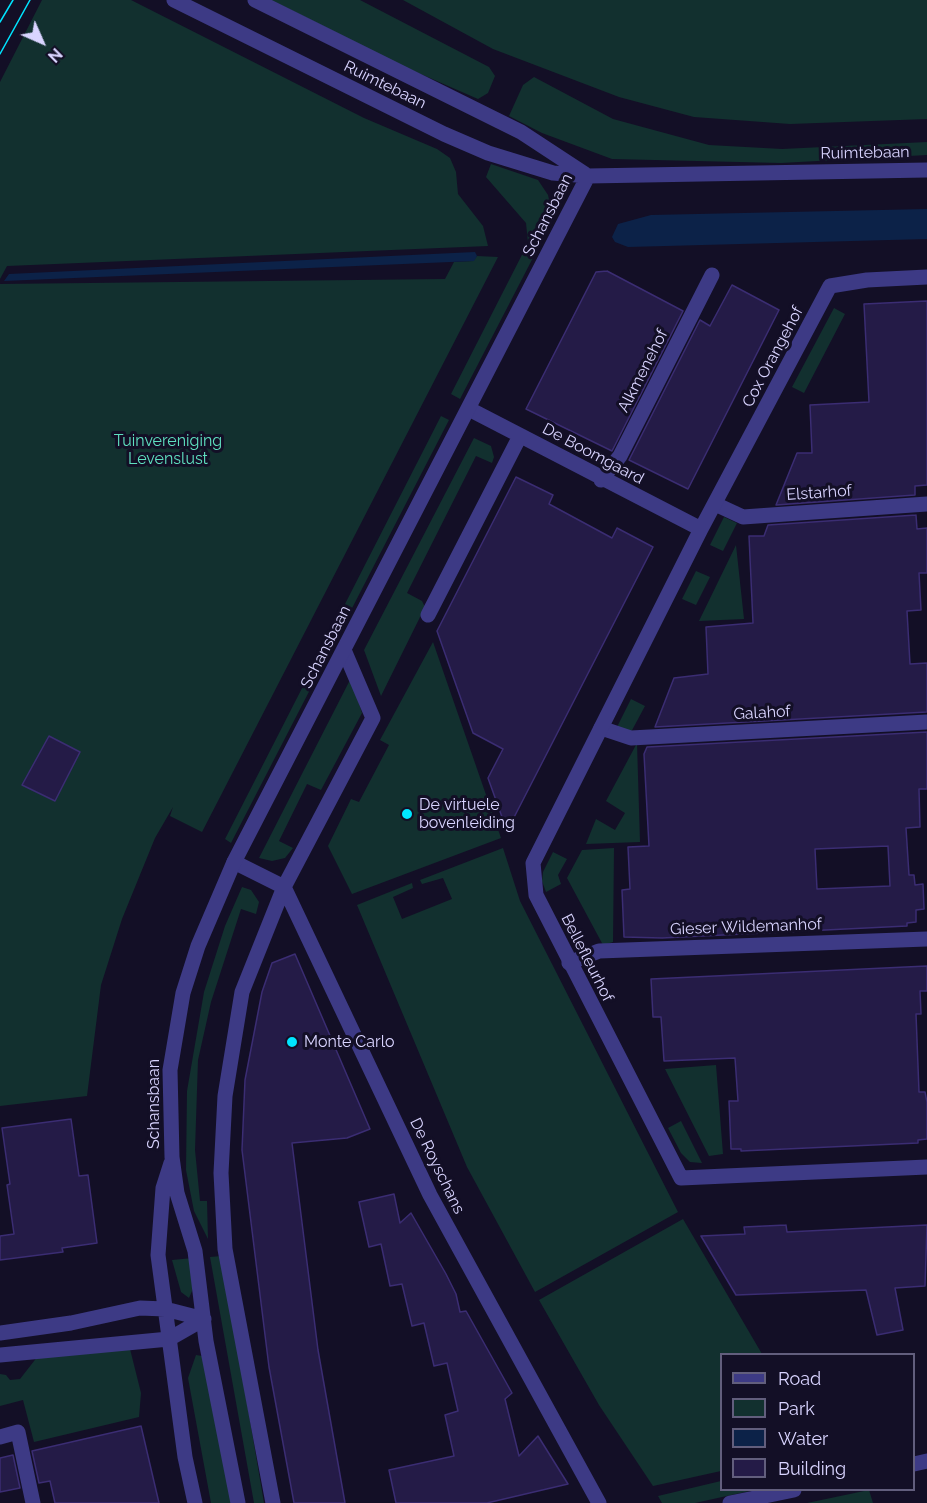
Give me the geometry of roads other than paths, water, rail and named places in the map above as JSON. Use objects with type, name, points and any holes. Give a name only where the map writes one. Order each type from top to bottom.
[{"type":"street","name":"Ruimtebaan","points":[[174,0],[477,148],[553,173],[588,176],[927,170]]},
{"type":"street","name":"Ruimtebaan","points":[[255,0],[521,132],[588,176]]},
{"type":"street","name":"Schansbaan","points":[[238,1503],[204,1319],[195,1251],[177,1193],[172,1157],[170,1070],[176,1028],[198,946],[234,862],[588,176]]},
{"type":"street","name":"Alkmenehof","points":[[601,480],[620,456],[712,275]]},
{"type":"street","name":"Cox Orangehof","points":[[701,530],[830,286],[867,280],[927,277]]},
{"type":"street","name":"De Boomgaard","points":[[469,409],[601,480],[701,530]]},
{"type":"street","points":[[428,615],[520,436]]},
{"type":"street","name":"Elstarhof","points":[[715,504],[743,517],[927,504]]},
{"type":"street","name":"Bellefleurhof","points":[[701,530],[533,863],[536,895],[681,1178],[927,1167]]},
{"type":"street","points":[[273,1503],[225,1249],[221,1173],[225,1096],[242,992],[284,887],[373,718],[344,650]]},
{"type":"street","name":"Galahof","points":[[601,728],[632,738],[927,722]]},
{"type":"street","points":[[234,862],[284,887]]},
{"type":"street","name":"De Royschans","points":[[284,887],[430,1195],[599,1503]]},
{"type":"street","name":"Gieser Wildemanhof","points":[[569,963],[599,951],[927,939]]},
{"type":"street","name":"Schansbaan","points":[[172,1157],[163,1188],[158,1237],[165,1309],[185,1457],[195,1503]]},
{"type":"street","points":[[0,1333],[71,1323],[140,1308],[165,1309],[204,1319]]},
{"type":"street","points":[[0,1355],[169,1339],[204,1319]]},
{"type":"street","points":[[0,1437],[18,1432],[33,1503]]},
{"type":"street","points":[[730,1503],[789,1491]]},
{"type":"water","points":[[927,209],[927,239],[628,247],[615,242],[612,237],[618,224],[651,215]]},
{"type":"water","points":[[475,252],[477,256],[474,261],[4,281],[9,274]]},
{"type":"tram line","points":[[0,22],[13,0]]},
{"type":"tram line","points":[[0,54],[30,0]]},
{"type":"place","name":"De virtuele bovenleiding","points":[[407,814]]},
{"type":"place","name":"Monte Carlo","points":[[292,1042]]},
{"type":"park label","name":"Tuinvereniging Levenslust","points":[[168,450]]}]
